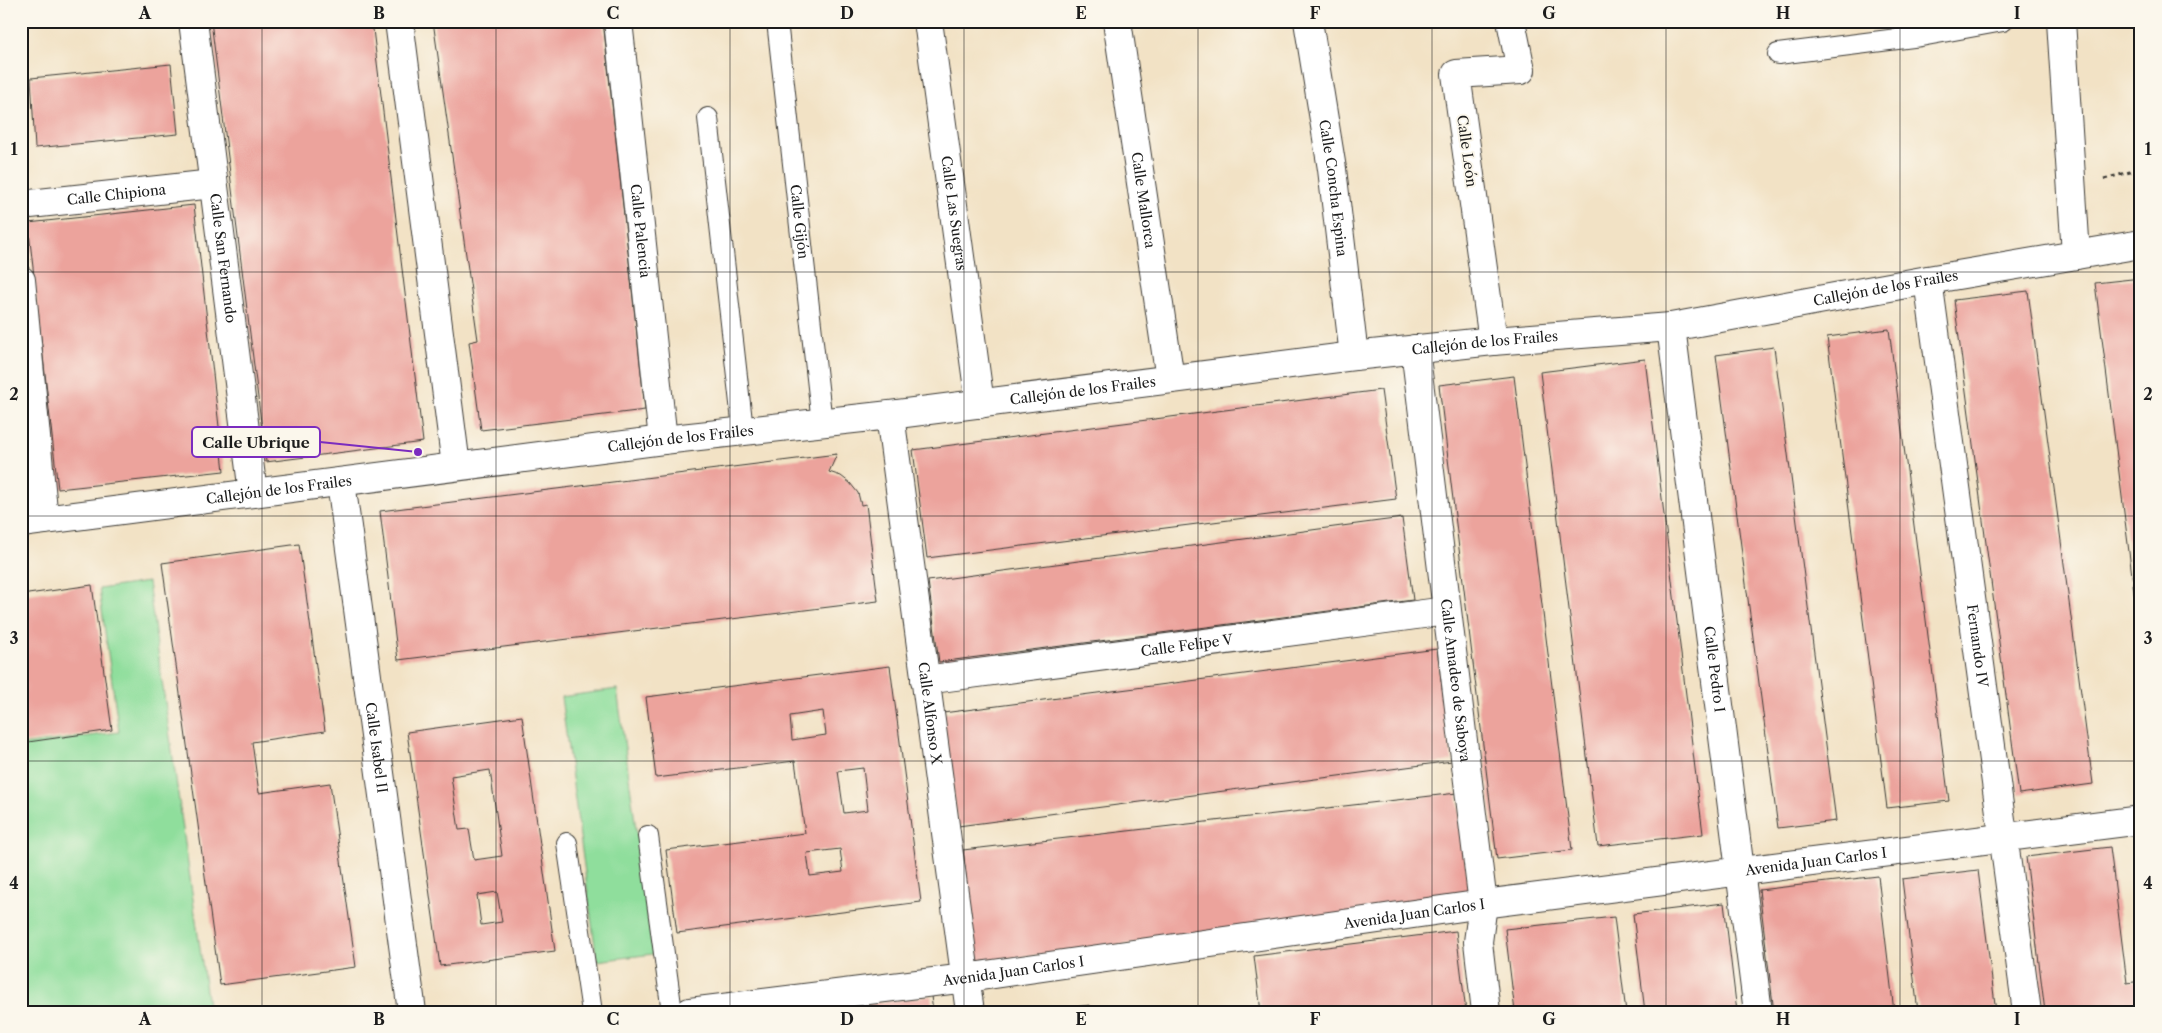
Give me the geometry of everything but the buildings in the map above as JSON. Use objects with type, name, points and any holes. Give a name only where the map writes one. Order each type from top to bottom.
[{"type":"street","name":"Calle San Fernando","points":[[192,21],[253,493]]},
{"type":"street","points":[[399,21],[456,466]]},
{"type":"street","name":"Calle Palencia","points":[[618,21],[663,440]]},
{"type":"street","name":"Calle Las Suegras","points":[[928,21],[980,404]]},
{"type":"street","name":"Calle Mallorca","points":[[1117,21],[1170,379]]},
{"type":"street","name":"Calle Concha Espina","points":[[1308,21],[1332,170],[1354,356]]},
{"type":"street","name":"Calle León","points":[[1493,341],[1456,74],[1521,70],[1511,21]]},
{"type":"street","points":[[2061,21],[2076,255]]},
{"type":"street","name":"Calle Chipiona","points":[[21,205],[213,184]]},
{"type":"street","name":"Callejón de los Frailes","points":[[32,522],[663,440],[890,415],[1354,356],[1493,341],[1671,327],[1928,280],[2141,244]]},
{"type":"street","points":[[21,280],[32,522]]},
{"type":"street","name":"Fernando IV","points":[[1928,280],[2005,838],[2027,1012]]},
{"type":"street","name":"Calle Pedro I","points":[[1671,327],[1758,1012]]},
{"type":"street","name":"Calle Amadeo de Saboya","points":[[1415,349],[1483,904],[1478,942],[1486,1012]]},
{"type":"street","name":"Calle Alfonso X","points":[[890,415],[970,1012]]},
{"type":"street","name":"Calle Isabel II","points":[[341,482],[412,1012]]},
{"type":"street","name":"Calle Felipe V","points":[[926,680],[1446,611]]},
{"type":"street","name":"Avenida Juan Carlos I","points":[[692,1012],[966,978],[1483,904],[2141,820]]},
{"type":"lane","name":"Calle Gijón","points":[[777,21],[822,423]]},
{"type":"lane","points":[[1778,54],[1920,36],[2003,21]]},
{"type":"lane","points":[[708,118],[743,430]]},
{"type":"lane","points":[[648,836],[672,1012]]},
{"type":"lane","points":[[567,843],[592,1012]]},
{"type":"green space","points":[[148,582],[209,1012],[21,1012],[21,745],[119,732],[99,589]]},
{"type":"green space","points":[[617,689],[653,954],[597,961],[561,697]]},
{"type":"place","name":"Calle Ubrique","points":[[418,452]]}]
